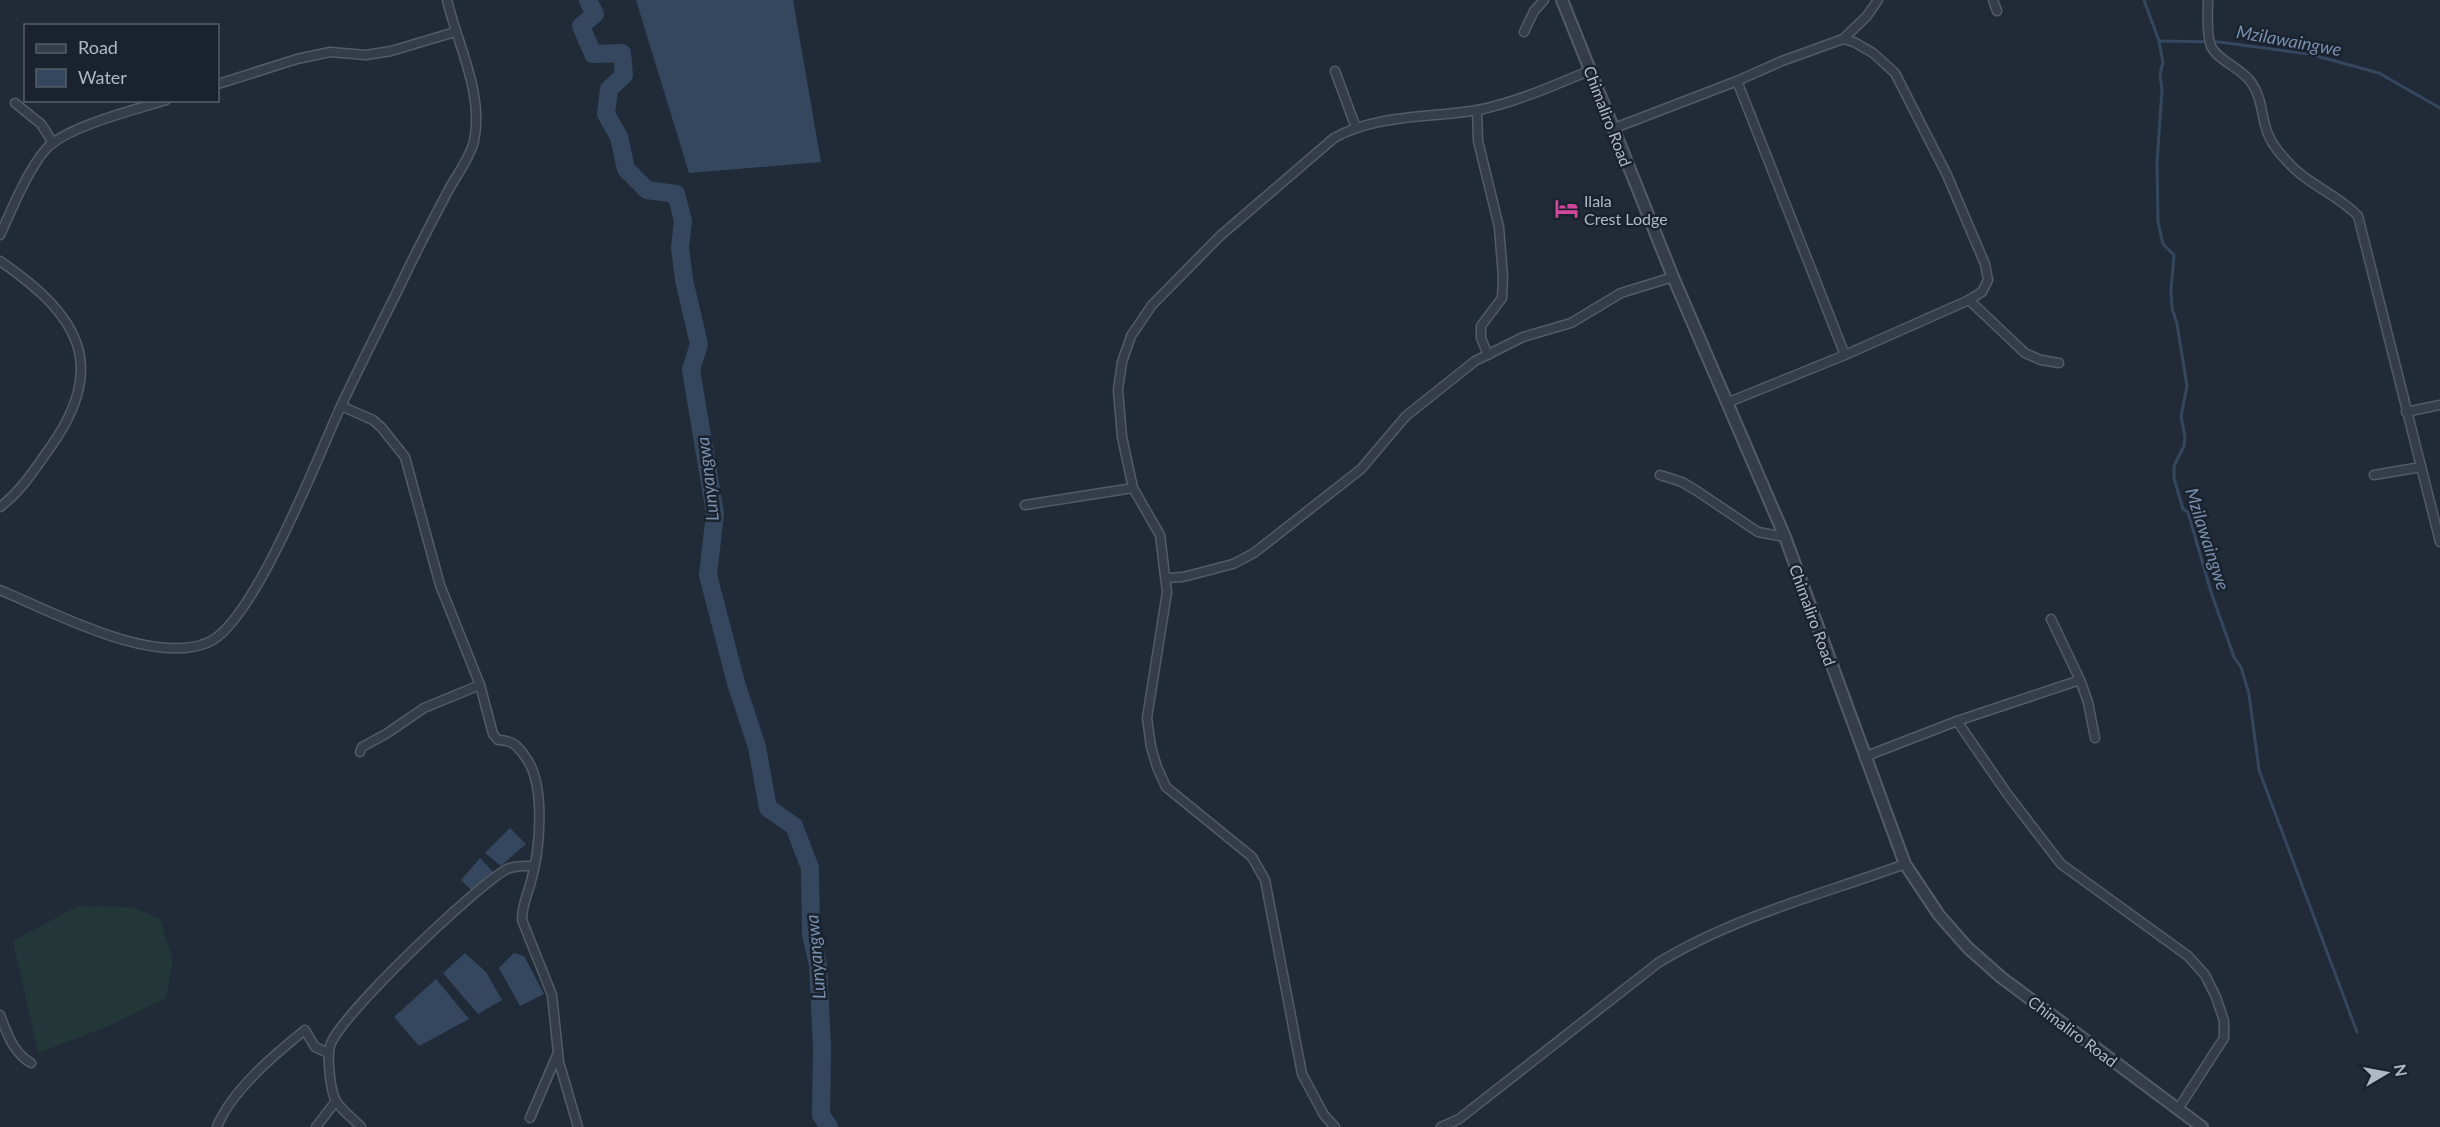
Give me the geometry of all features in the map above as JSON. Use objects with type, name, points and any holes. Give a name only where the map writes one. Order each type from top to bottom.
[{"type":"street","points":[[0,590],[129,642],[164,650],[188,648],[210,642],[225,631],[247,603],[297,509],[341,406],[424,236],[474,144],[477,100],[447,0]]},
{"type":"street","points":[[1524,32],[1534,11],[1544,0]]},
{"type":"street","name":"Chimaliro Road","points":[[1562,0],[1673,277],[1729,402],[1785,537],[1905,864],[1939,915],[1968,948],[2002,978],[2202,1127]]},
{"type":"street","points":[[1612,129],[1843,39],[1867,16],[1878,0]]},
{"type":"street","points":[[1993,0],[1997,11]]},
{"type":"street","points":[[2208,0],[2211,48],[2240,70],[2252,83],[2262,107],[2265,126],[2273,143],[2286,161],[2311,182],[2346,204],[2358,216],[2440,542]]},
{"type":"street","points":[[219,84],[330,52],[366,55],[392,51],[455,32]]},
{"type":"street","points":[[1729,402],[1845,356],[1969,300],[1982,292],[1988,280],[1985,264],[1947,175],[1895,73],[1873,53],[1843,39]]},
{"type":"street","points":[[1335,1127],[1324,1115],[1302,1074],[1265,880],[1251,857],[1166,786],[1151,747],[1147,718],[1167,592],[1166,578],[1160,534],[1133,488],[1122,437],[1118,390],[1122,362],[1131,336],[1152,305],[1220,236],[1334,138],[1356,128],[1384,122],[1477,110],[1514,100],[1591,70]]},
{"type":"street","points":[[1335,71],[1356,128]]},
{"type":"street","points":[[1737,81],[1845,356]]},
{"type":"street","points":[[0,235],[32,169],[53,143],[90,125],[160,102]]},
{"type":"street","points":[[15,104],[41,124],[53,143]]},
{"type":"street","points":[[1477,110],[1478,141],[1499,227],[1503,277],[1502,298],[1481,326],[1481,338],[1488,355]]},
{"type":"street","points":[[0,261],[21,275],[66,319],[76,336],[82,379],[64,429],[24,484],[0,507]]},
{"type":"street","points":[[1166,578],[1183,577],[1233,564],[1254,553],[1361,469],[1406,416],[1428,401],[1470,364],[1523,337],[1571,323],[1621,293],[1673,277]]},
{"type":"street","points":[[1969,300],[2025,353],[2041,360],[2059,363]]},
{"type":"street","points":[[2406,412],[2440,405]]},
{"type":"street","points":[[341,406],[373,420],[405,457],[440,585],[480,685],[495,738],[508,740],[518,747],[529,760],[534,775],[540,819],[534,866],[522,909],[522,920],[552,995],[557,1055],[567,1096],[578,1127]]},
{"type":"street","points":[[2374,475],[2421,468]]},
{"type":"street","points":[[1660,475],[1682,482],[1758,532],[1785,537]]},
{"type":"street","points":[[1025,505],[1133,488]]},
{"type":"street","points":[[2050,619],[2080,680],[2088,702],[2095,738]]},
{"type":"street","points":[[1864,757],[1957,721],[2080,680]]},
{"type":"street","points":[[360,753],[362,747],[386,734],[423,708],[480,685]]},
{"type":"street","points":[[1957,721],[2008,795],[2061,864],[2188,956],[2205,975],[2216,996],[2224,1021],[2224,1038],[2178,1109]]},
{"type":"street","points":[[1441,1127],[1459,1119],[1658,963],[1686,945],[1788,905],[1905,864]]},
{"type":"street","points":[[361,1127],[336,1101],[328,1053],[336,1033],[352,1012],[462,904],[510,867],[534,866]]},
{"type":"street","points":[[0,1015],[16,1050],[31,1063]]},
{"type":"street","points":[[217,1127],[220,1119],[246,1085],[271,1057],[305,1030],[315,1047],[328,1053]]},
{"type":"street","points":[[530,1118],[557,1055]]},
{"type":"street","points":[[316,1127],[336,1101]]},
{"type":"green space","points":[[78,906],[133,907],[160,919],[173,960],[166,998],[111,1025],[38,1053],[13,941]]},
{"type":"water","points":[[636,0],[793,0],[821,162],[689,173]]},
{"type":"water","points":[[510,828],[526,844],[501,866],[485,853]]},
{"type":"water","points":[[480,858],[494,873],[473,892],[461,880]]},
{"type":"water","points":[[465,953],[486,972],[502,1000],[478,1014],[443,973]]},
{"type":"water","points":[[514,953],[524,956],[544,994],[520,1006],[499,968]]},
{"type":"water","points":[[436,979],[469,1019],[419,1046],[394,1017]]},
{"type":"waterway","name":"Lunyangwa","points":[[588,0],[595,14],[581,26],[593,54],[622,53],[624,75],[609,89],[606,114],[619,137],[626,169],[647,190],[676,194],[683,221],[680,247],[684,280],[699,344],[691,370],[715,513],[708,575],[736,683],[757,747],[768,808],[794,826],[810,868],[811,934],[818,965],[822,1047],[821,1115],[829,1127]]},
{"type":"waterway","name":"Mzilawaingwe","points":[[2144,0],[2159,41],[2163,63],[2160,74],[2162,90],[2157,163],[2158,222],[2163,244],[2174,255],[2172,308],[2177,324],[2187,386],[2181,416],[2185,437],[2184,446],[2174,466],[2174,478],[2183,509],[2188,512],[2211,592],[2234,657],[2241,667],[2249,694],[2259,770],[2357,1032]]},
{"type":"waterway","name":"Mzilawaingwe","points":[[2159,41],[2219,42],[2309,54],[2379,73],[2440,108]]},
{"type":"place","name":"Ilala Crest Lodge","points":[[1566,209]]}]
